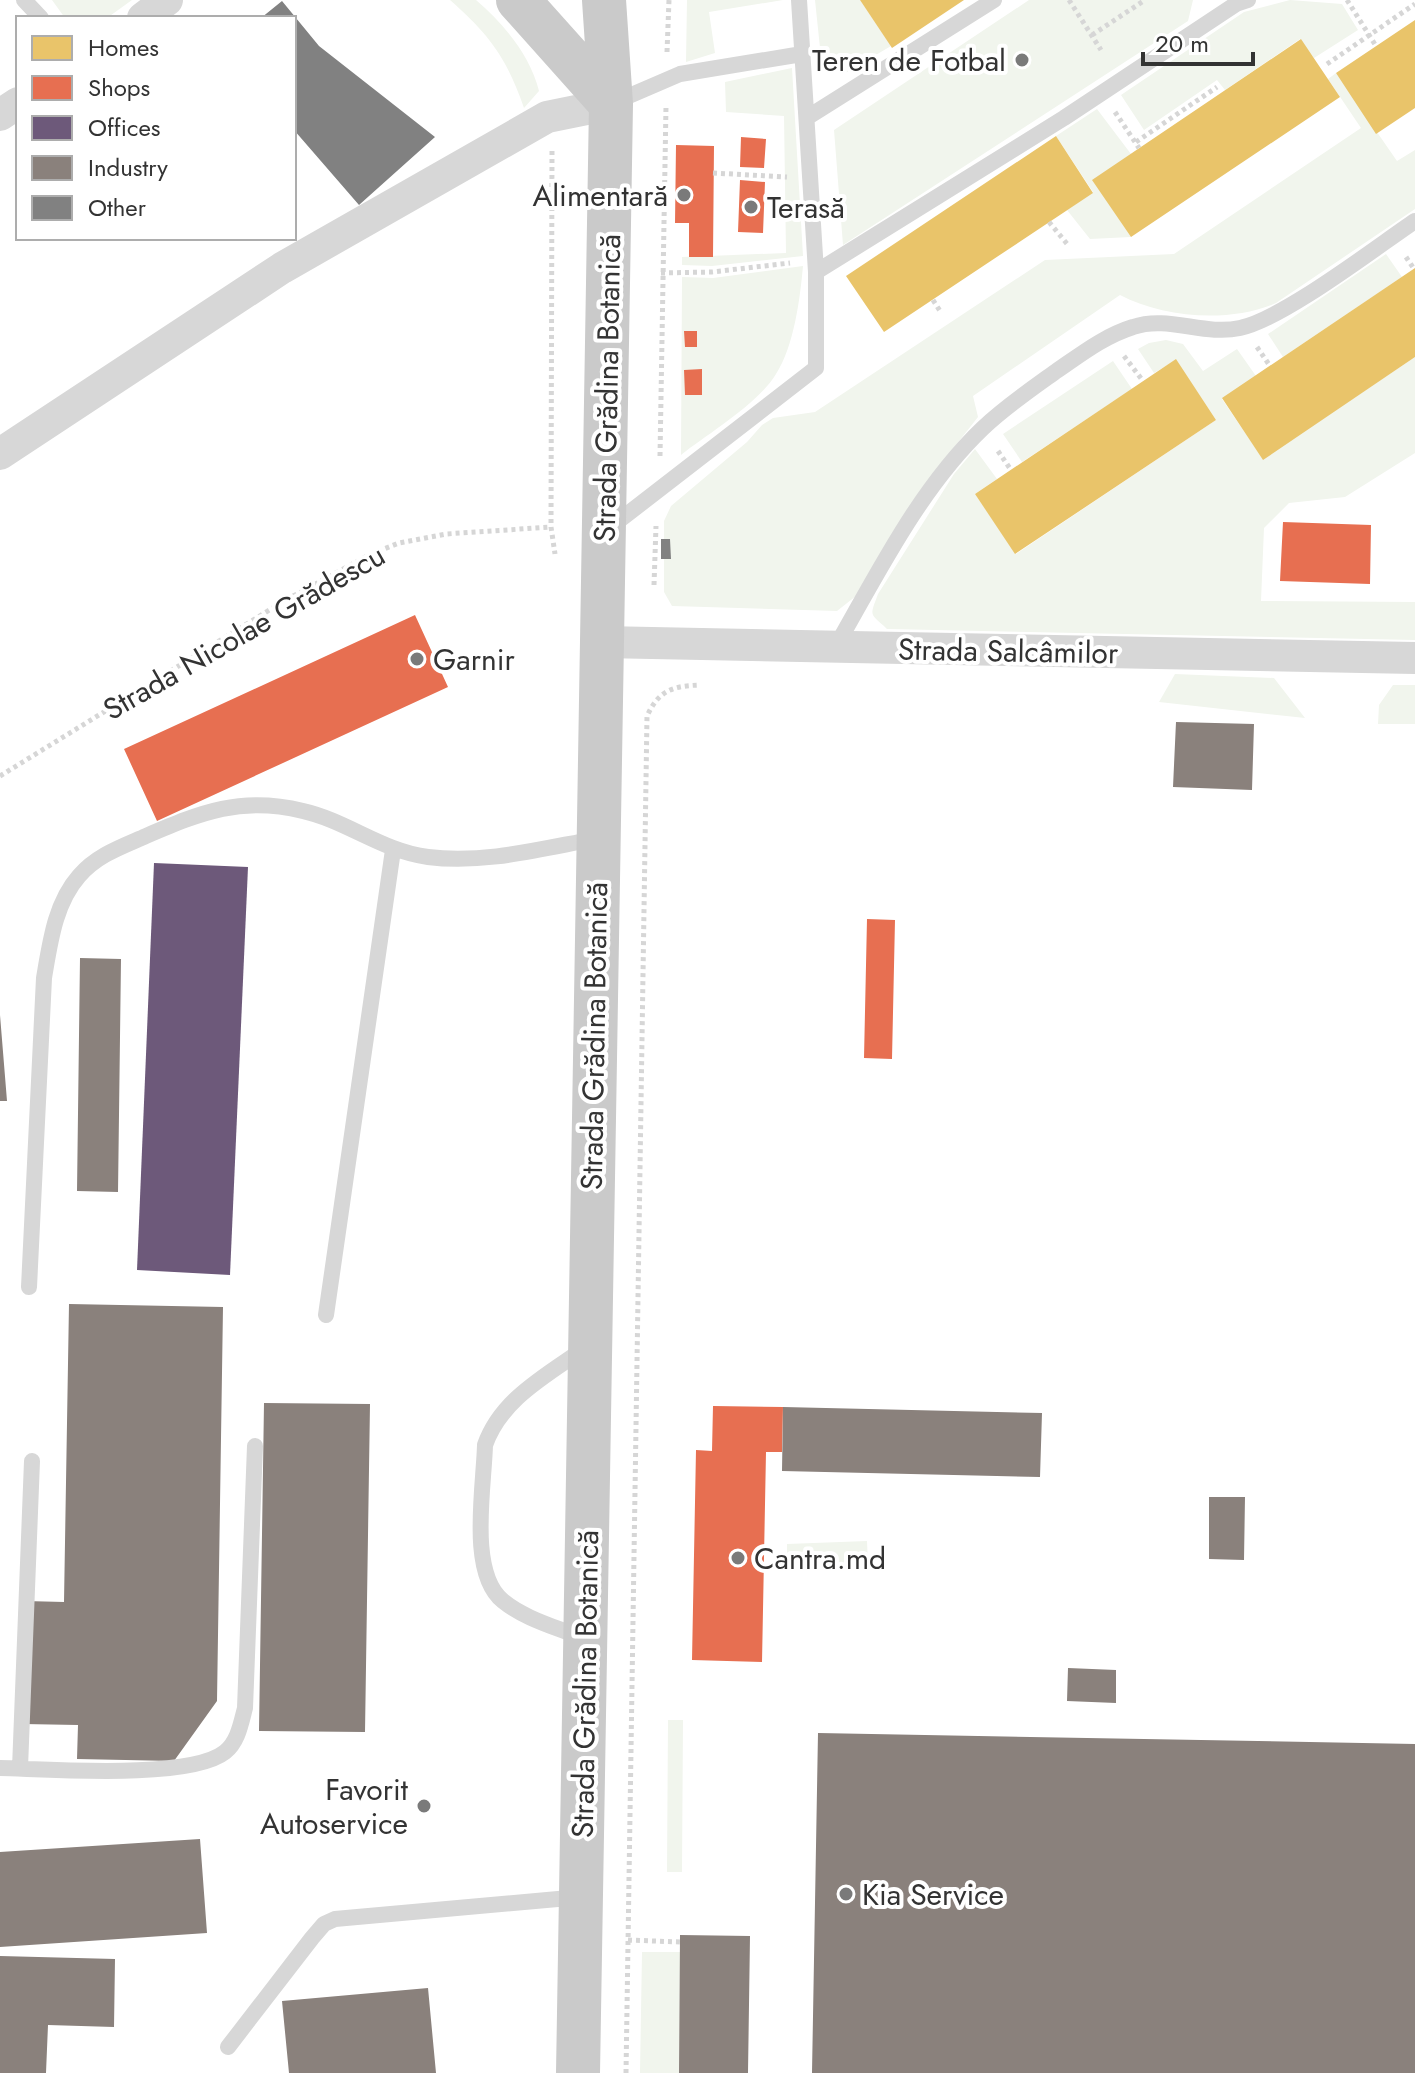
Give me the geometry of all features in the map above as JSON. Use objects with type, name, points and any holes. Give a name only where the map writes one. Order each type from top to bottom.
[{"type":"main road","points":[[518,0],[611,104]]},
{"type":"main road","name":"Strada Grădina Botanică","points":[[578,2073],[611,104],[604,0]]},
{"type":"street","points":[[146,16],[167,0]]},
{"type":"street","points":[[0,454],[282,268],[547,117],[611,104]]},
{"type":"street","name":"Strada Salcâmilor","points":[[602,642],[1415,658]]},
{"type":"lane","points":[[24,0],[39,16]]},
{"type":"lane","points":[[605,531],[816,368],[812,179],[799,0]]},
{"type":"lane","points":[[808,117],[994,0]]},
{"type":"lane","points":[[816,266],[1102,93],[1240,1]]},
{"type":"lane","points":[[611,104],[680,74],[802,54]]},
{"type":"lane","points":[[835,648],[926,497],[974,438],[1006,407],[1096,344],[1135,326],[1168,324],[1219,332],[1244,328],[1280,310],[1415,221]]},
{"type":"lane","points":[[29,1287],[44,978],[61,906],[78,877],[102,854],[210,809],[241,805],[275,805],[308,812],[393,850],[425,857],[485,859],[597,839]]},
{"type":"lane","points":[[326,1315],[393,850]]},
{"type":"lane","points":[[585,1640],[508,1605],[489,1583],[481,1564],[485,1445],[490,1430],[513,1401],[589,1344]]},
{"type":"lane","points":[[0,1768],[171,1767],[208,1761],[226,1752],[236,1738],[245,1708],[255,1446]]},
{"type":"lane","points":[[20,1768],[32,1461]]},
{"type":"lane","points":[[228,2047],[312,1938],[324,1924],[335,1919],[582,1896]]},
{"type":"path","points":[[654,585],[669,0]]},
{"type":"path","points":[[1069,0],[1101,50]]},
{"type":"path","points":[[1092,35],[1145,0]]},
{"type":"path","points":[[1347,0],[1376,46]]},
{"type":"path","points":[[1327,64],[1415,4]]},
{"type":"path","points":[[1102,93],[1138,145],[1217,87]]},
{"type":"path","points":[[547,117],[553,159],[551,527],[555,554]]},
{"type":"path","points":[[713,173],[812,179]]},
{"type":"path","points":[[1049,222],[1068,245]]},
{"type":"path","points":[[661,273],[816,266]]},
{"type":"path","points":[[933,300],[940,311]]},
{"type":"path","name":"Strada Nicolae Grădescu","points":[[0,776],[284,601],[371,554],[399,543],[446,534],[551,527]]},
{"type":"path","points":[[626,2073],[647,716],[655,699],[664,691],[675,686],[700,685]]},
{"type":"path","points":[[628,1940],[680,1942]]},
{"type":"shaded area","points":[[52,0],[132,0],[110,16],[64,16]]},
{"type":"shaded area","points":[[450,0],[476,0],[515,41],[539,91],[524,108],[511,75],[496,49]]},
{"type":"shaded area","points":[[687,0],[783,0],[709,12],[715,53],[686,62]]},
{"type":"shaded area","points":[[815,0],[860,0],[891,46],[842,75],[822,67]]},
{"type":"shaded area","points":[[1029,0],[1193,0],[1188,21],[843,245],[834,130]]},
{"type":"shaded area","points":[[1290,0],[1342,4],[1358,30],[1314,58],[1300,39],[1225,90],[1217,80],[1144,130],[1121,95],[1244,12]]},
{"type":"shaded area","points":[[792,68],[803,256],[712,266],[682,265],[682,257],[786,253],[784,116],[726,112],[725,82]]},
{"type":"shaded area","points":[[1336,73],[1397,161],[1415,150],[1415,209],[1276,303],[1258,309],[1218,315],[1177,313],[1137,303],[1120,295],[973,396],[978,417],[926,483],[856,596],[837,611],[672,606],[664,592],[664,521],[671,506],[747,442],[762,425],[773,418],[815,412],[1045,260],[1174,254],[1361,128],[1328,79]]},
{"type":"shaded area","points":[[1097,109],[1131,154],[1093,180],[1131,237],[1090,239],[1067,210],[1093,192],[1056,136]]},
{"type":"shaded area","points":[[1386,254],[1402,277],[1283,357],[1268,334]]},
{"type":"shaded area","points":[[803,266],[792,336],[776,374],[758,396],[681,455],[682,277],[713,278]]},
{"type":"shaded area","points":[[1166,340],[1183,344],[1203,371],[1237,349],[1256,376],[1222,399],[1263,459],[1415,357],[1415,453],[1345,497],[1289,503],[1264,528],[1261,601],[1415,602],[1415,640],[887,629],[874,617],[872,611],[878,594],[954,474],[975,449],[997,479],[975,494],[1016,554],[1216,420],[1176,360],[1154,373],[1138,349]]},
{"type":"shaded area","points":[[1113,361],[1132,389],[1022,462],[1003,434]]},
{"type":"shaded area","points":[[1175,674],[1274,678],[1305,718],[1159,702]]},
{"type":"shaded area","points":[[1393,685],[1415,685],[1415,724],[1378,724],[1379,705]]},
{"type":"shaded area","points":[[867,1541],[868,1565],[787,1567],[787,1544]]},
{"type":"shaded area","points":[[668,1720],[683,1720],[682,1872],[667,1872]]},
{"type":"shaded area","points":[[642,1952],[680,1952],[679,2073],[640,2073]]},
{"type":"building: Homes","points":[[860,0],[964,0],[892,48]]},
{"type":"building: Homes","points":[[1415,20],[1415,108],[1376,134],[1336,73]]},
{"type":"building: Homes","points":[[1301,39],[1340,97],[1131,237],[1092,180]]},
{"type":"building: Homes","points":[[1056,136],[1093,193],[884,332],[846,276]]},
{"type":"building: Homes","points":[[1415,268],[1415,357],[1263,460],[1222,398]]},
{"type":"building: Homes","points":[[1176,359],[1216,420],[1015,554],[975,494]]},
{"type":"building: Shops","name":"Terasă","points":[[741,137],[766,139],[764,168],[740,167]]},
{"type":"building: Shops","points":[[676,145],[714,146],[713,257],[689,257],[689,223],[675,223]]},
{"type":"building: Shops","name":"Terasă","points":[[740,180],[765,182],[763,233],[738,232]]},
{"type":"building: Shops","points":[[684,331],[697,331],[697,347],[685,347]]},
{"type":"building: Shops","points":[[702,369],[702,395],[685,395],[684,370]]},
{"type":"building: Shops","points":[[1283,522],[1371,525],[1370,584],[1280,581]]},
{"type":"building: Shops","points":[[415,615],[448,687],[157,821],[124,749]]},
{"type":"building: Shops","points":[[867,919],[895,920],[892,1059],[864,1058]]},
{"type":"building: Shops","points":[[713,1406],[783,1407],[782,1452],[766,1452],[762,1662],[692,1660],[696,1450],[712,1451]]},
{"type":"building: Offices","points":[[154,863],[248,867],[230,1275],[137,1270]]},
{"type":"building: Industry","points":[[1176,722],[1254,724],[1252,790],[1173,787]]},
{"type":"building: Industry","points":[[80,958],[121,959],[118,1192],[77,1191]]},
{"type":"building: Industry","points":[[0,1015],[7,1101],[0,1101]]},
{"type":"building: Industry","points":[[69,1304],[223,1307],[217,1701],[174,1761],[77,1759],[78,1725],[23,1724],[25,1601],[64,1602]]},
{"type":"building: Industry","points":[[264,1403],[370,1404],[365,1732],[259,1731]]},
{"type":"building: Industry","points":[[783,1407],[1042,1413],[1040,1477],[782,1471]]},
{"type":"building: Industry","points":[[1209,1497],[1245,1497],[1244,1560],[1209,1559]]},
{"type":"building: Industry","points":[[1068,1668],[1116,1670],[1116,1703],[1067,1701]]},
{"type":"building: Industry","points":[[818,1733],[1415,1744],[1415,2073],[812,2073]]},
{"type":"building: Industry","points":[[200,1839],[207,1933],[0,1947],[0,1852]]},
{"type":"building: Industry","points":[[680,1935],[750,1936],[748,2073],[679,2073]]},
{"type":"building: Industry","points":[[0,1956],[115,1959],[114,2027],[48,2025],[46,2073],[0,2073]]},
{"type":"building: Industry","points":[[428,1988],[436,2073],[289,2073],[282,2001]]},
{"type":"building: Other","points":[[282,1],[294,16],[263,16]]},
{"type":"building: Other","points":[[296,18],[319,46],[435,137],[359,205],[296,132]]},
{"type":"building: Other","points":[[661,539],[670,539],[671,559],[661,559]]},
{"type":"place","name":"Teren de Fotbal","points":[[1022,60]]},
{"type":"place","name":"Alimentară","points":[[684,195]]},
{"type":"place","name":"Terasă","points":[[751,207]]},
{"type":"place","name":"Garnir","points":[[417,659]]},
{"type":"place","name":"Cantra.md","points":[[738,1558]]},
{"type":"place","name":"Favorit Autoservice","points":[[424,1806]]},
{"type":"place","name":"Kia Service","points":[[846,1894]]}]
